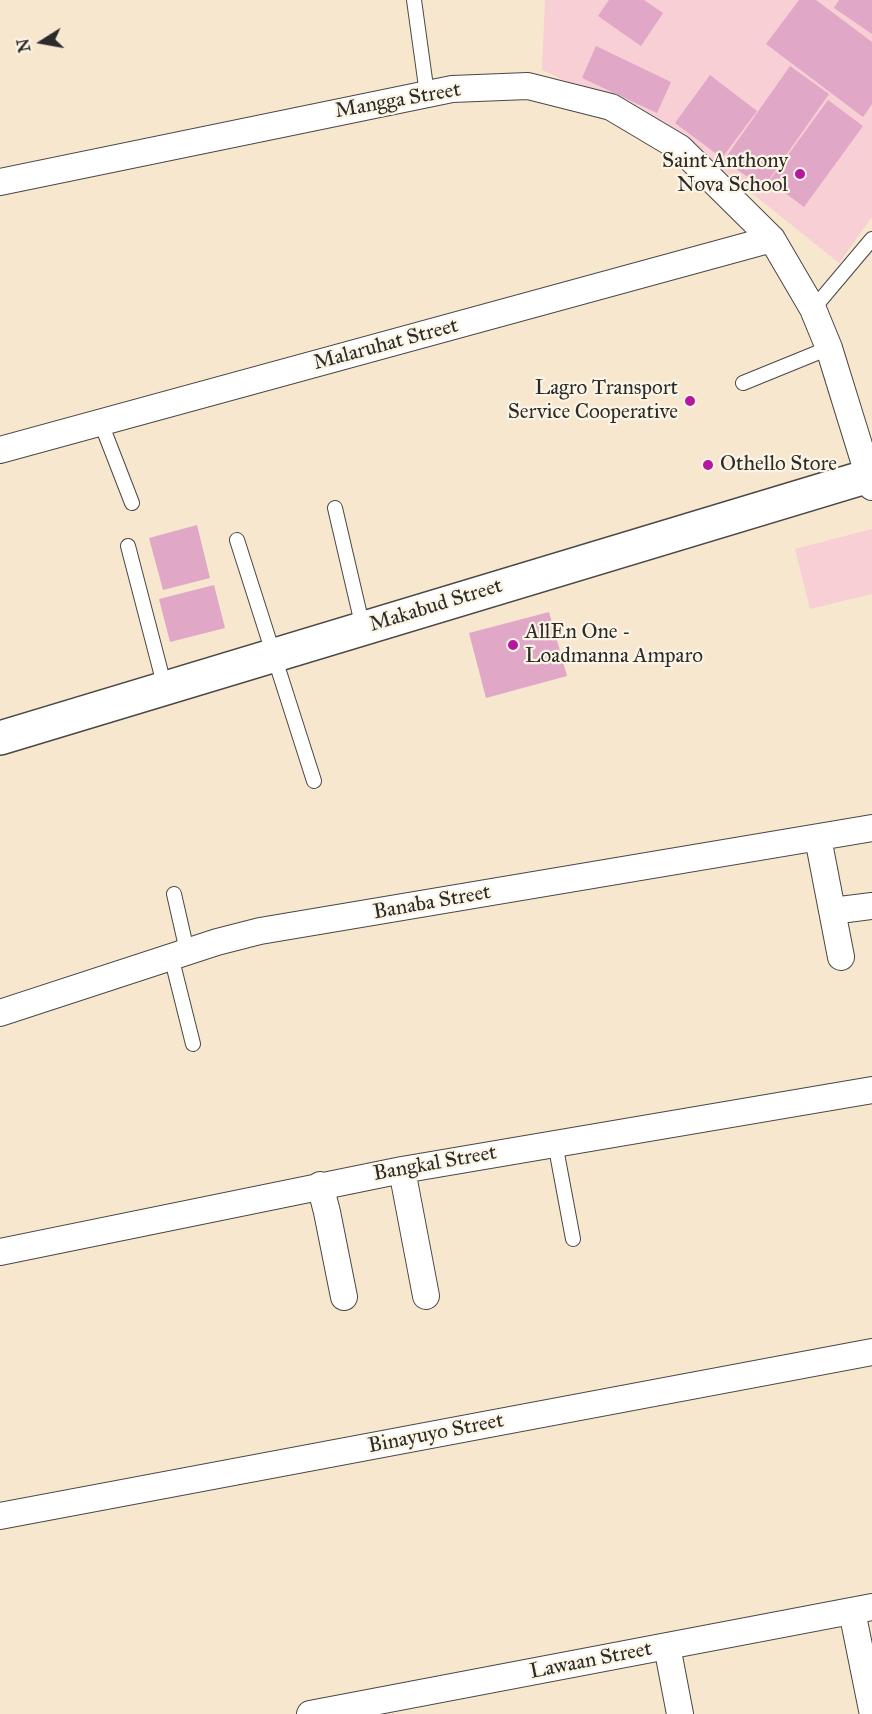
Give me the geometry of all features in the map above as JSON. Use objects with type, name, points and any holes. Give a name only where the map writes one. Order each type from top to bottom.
[{"type":"street","name":"Mangga Street","points":[[0,182],[452,89],[528,86],[611,107],[680,148],[772,239],[813,309],[829,348],[871,480]]},
{"type":"street","name":"Malaruhat Street","points":[[0,450],[772,239]]},
{"type":"street","name":"Makabud Street","points":[[0,738],[363,628],[871,480]]},
{"type":"street","name":"Banaba Street","points":[[0,1013],[217,942],[260,932],[872,828]]},
{"type":"street","points":[[818,838],[841,957]]},
{"type":"street","points":[[832,911],[872,906]]},
{"type":"street","name":"Bangkal Street","points":[[0,1252],[320,1185],[872,1090]]},
{"type":"street","points":[[402,1170],[426,1296]]},
{"type":"street","points":[[320,1185],[344,1297]]},
{"type":"street","name":"Binayuyo Street","points":[[0,1516],[872,1352]]},
{"type":"street","points":[[862,1609],[872,1710]]},
{"type":"street","name":"Lawaan Street","points":[[310,1714],[862,1609]]},
{"type":"street","points":[[667,1646],[680,1714]]},
{"type":"lane","points":[[414,0],[427,94]]},
{"type":"lane","points":[[813,309],[872,239]]},
{"type":"lane","points":[[743,383],[829,348]]},
{"type":"lane","points":[[101,423],[132,503]]},
{"type":"lane","points":[[335,508],[363,628]]},
{"type":"lane","points":[[237,540],[314,781]]},
{"type":"lane","points":[[128,546],[165,688]]},
{"type":"lane","points":[[174,894],[179,954],[193,1044]]},
{"type":"lane","points":[[555,1143],[573,1239]]},
{"type":"shaded area","name":"Saint Anthony Nova School","points":[[545,0],[872,0],[872,217],[839,263],[674,131],[542,70]]},
{"type":"shaded area","points":[[872,529],[872,594],[810,609],[795,549]]},
{"type":"building","points":[[609,0],[644,0],[663,13],[641,46],[598,16]]},
{"type":"building","points":[[799,0],[816,0],[872,42],[872,104],[863,117],[766,44]]},
{"type":"building","points":[[839,0],[872,0],[872,34],[834,8]]},
{"type":"building","points":[[596,46],[671,82],[657,113],[582,78]]},
{"type":"building","points":[[790,66],[829,94],[763,188],[724,160]]},
{"type":"building","points":[[710,75],[757,111],[722,158],[675,123]]},
{"type":"building","points":[[828,100],[863,126],[804,207],[769,181]]},
{"type":"building","points":[[197,525],[210,578],[163,590],[149,538]]},
{"type":"building","points":[[214,585],[225,628],[170,642],[159,599]]},
{"type":"building","points":[[549,612],[567,676],[486,698],[469,633]]},
{"type":"place","name":"Saint Anthony Nova School","points":[[800,174]]},
{"type":"place","name":"Lagro Transport Service Cooperative","points":[[690,401]]},
{"type":"place","name":"Othello Store","points":[[708,465]]},
{"type":"place","name":"AllEn One - Loadmanna Amparo","points":[[513,645]]}]
